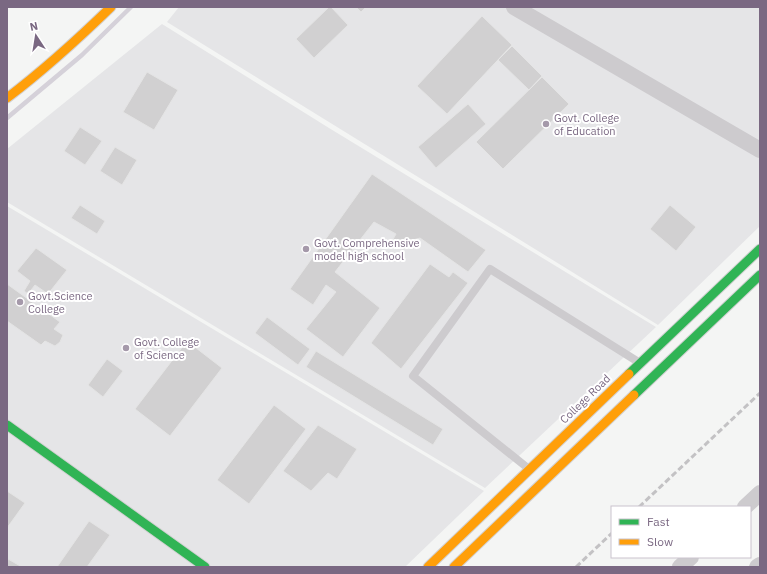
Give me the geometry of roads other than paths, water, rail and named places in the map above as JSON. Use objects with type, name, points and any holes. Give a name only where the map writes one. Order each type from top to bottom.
[{"type":"main road","points":[[7,98],[28,83],[76,41],[111,7]]},
{"type":"main road","name":"College Road","points":[[428,567],[640,362],[760,249]]},
{"type":"main road","points":[[454,567],[760,275]]},
{"type":"main road","points":[[7,425],[205,567]]},
{"type":"street","points":[[514,7],[760,150]]},
{"type":"street","points":[[746,506],[760,493]]},
{"type":"street","points":[[680,567],[690,558]]},
{"type":"lane","points":[[530,469],[413,376],[490,269],[640,362]]},
{"type":"waterway","points":[[7,118],[82,55],[131,7]]},
{"type":"railway","points":[[640,506],[760,393]]},
{"type":"railway","points":[[576,567],[611,534]]},
{"type":"place","name":"Govt. College of Education","points":[[546,124]]},
{"type":"place","name":"Govt. Comprehensive model high school","points":[[306,249]]},
{"type":"place","name":"Govt.Science College","points":[[20,302]]},
{"type":"place","name":"Govt. College of Science","points":[[126,348]]}]
